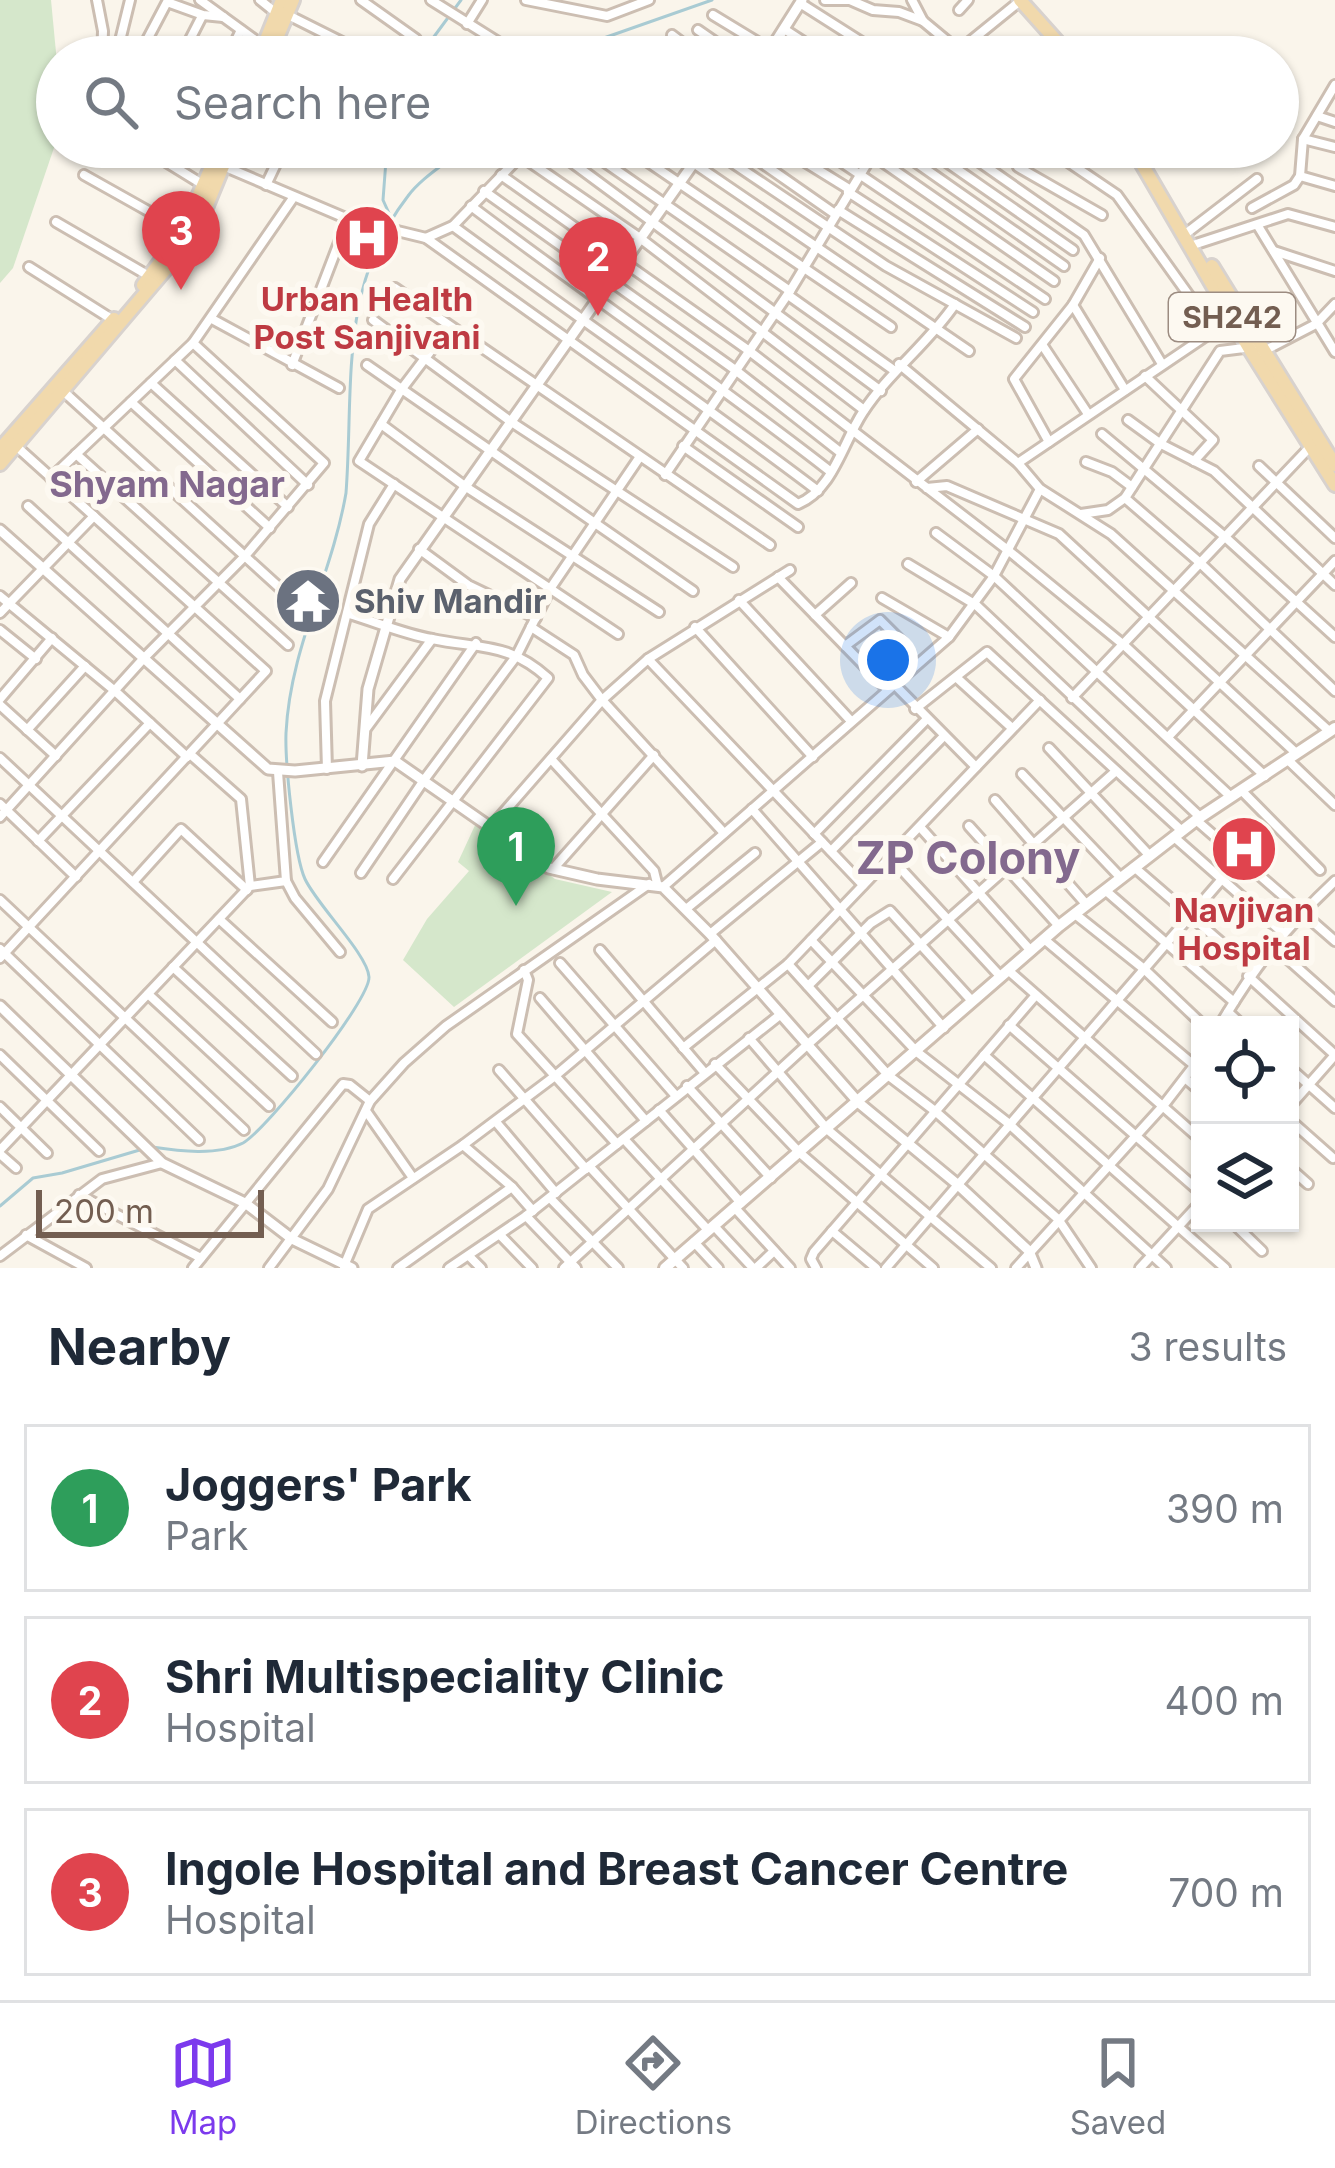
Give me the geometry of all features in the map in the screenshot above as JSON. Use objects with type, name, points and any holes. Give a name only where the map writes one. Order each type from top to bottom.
[{"type":"main road","points":[[282,9],[293,0]]},
{"type":"main road","points":[[1027,1],[1054,36]]},
{"type":"main road","points":[[1027,1],[1061,36]]},
{"type":"main road","points":[[0,448],[63,391],[176,256],[192,235],[217,168]]},
{"type":"main road","name":"SH242","points":[[1149,168],[1314,442],[1335,485]]},
{"type":"main road","points":[[0,464],[12,437],[149,276],[209,187]]},
{"type":"main road","name":"SH242","points":[[1314,442],[1335,466]]},
{"type":"main road","points":[[674,1265],[694,1242],[1059,926],[1198,819],[1332,730]]},
{"type":"street","points":[[97,0],[103,36]]},
{"type":"street","points":[[121,36],[130,0]]},
{"type":"street","points":[[200,0],[247,36]]},
{"type":"street","points":[[260,0],[332,36]]},
{"type":"street","points":[[361,0],[412,36]]},
{"type":"street","points":[[431,0],[487,36]]},
{"type":"street","points":[[464,22],[482,0]]},
{"type":"street","points":[[526,0],[607,16],[649,0]]},
{"type":"street","points":[[825,0],[850,0],[873,10],[902,13],[923,22],[938,36]]},
{"type":"street","points":[[912,0],[923,22]]},
{"type":"street","points":[[959,10],[968,0]]},
{"type":"street","points":[[149,36],[167,1],[223,17]]},
{"type":"street","points":[[978,36],[1027,1]]},
{"type":"street","points":[[779,36],[801,2],[853,36]]},
{"type":"street","points":[[192,36],[203,15]]},
{"type":"street","points":[[713,15],[743,36]]},
{"type":"street","points":[[784,29],[795,36]]},
{"type":"street","points":[[238,36],[241,30]]},
{"type":"street","points":[[698,30],[707,36]]},
{"type":"street","points":[[1252,208],[1294,185],[1300,176],[1303,139],[1335,86]]},
{"type":"street","points":[[1317,116],[1335,122]]},
{"type":"street","points":[[1303,139],[1335,147]]},
{"type":"street","points":[[177,168],[209,187]]},
{"type":"street","points":[[230,168],[348,219],[426,238],[794,502],[804,503],[818,491],[864,410],[956,304]]},
{"type":"street","points":[[266,185],[274,168]]},
{"type":"street","points":[[426,238],[453,226],[508,168]]},
{"type":"street","points":[[538,168],[640,238],[864,410]]},
{"type":"street","points":[[580,168],[881,391]]},
{"type":"street","points":[[613,168],[897,367],[977,429],[1018,463],[1040,489],[1111,534],[1332,730]]},
{"type":"street","points":[[655,168],[891,327]]},
{"type":"street","points":[[362,766],[368,689],[400,579],[690,168]]},
{"type":"street","points":[[699,168],[969,351]]},
{"type":"street","points":[[739,168],[886,266],[1016,338]]},
{"type":"street","points":[[771,168],[1025,327]]},
{"type":"street","points":[[814,168],[1033,312]]},
{"type":"street","points":[[851,168],[1045,298]]},
{"type":"street","points":[[665,475],[789,293],[862,168]]},
{"type":"street","points":[[898,168],[1054,281]]},
{"type":"street","points":[[924,168],[1064,266]]},
{"type":"street","points":[[955,168],[1073,250]]},
{"type":"street","points":[[988,168],[1084,235],[1162,364]]},
{"type":"street","points":[[1020,168],[1102,215]]},
{"type":"street","points":[[1077,168],[1117,195],[1213,329]]},
{"type":"street","points":[[84,175],[183,231]]},
{"type":"street","points":[[501,175],[748,350],[1009,551],[1125,646],[1265,776]]},
{"type":"street","points":[[1300,176],[1335,186]]},
{"type":"street","points":[[1191,239],[1257,179]]},
{"type":"street","points":[[484,191],[734,369],[840,452]]},
{"type":"street","points":[[51,478],[193,343],[292,198]]},
{"type":"street","points":[[471,206],[831,472]]},
{"type":"street","points":[[1191,239],[1258,226],[1288,214],[1335,227]]},
{"type":"street","points":[[292,365],[348,219]]},
{"type":"street","points":[[56,222],[149,276]]},
{"type":"street","points":[[453,226],[818,491]]},
{"type":"street","points":[[1258,226],[1335,352]]},
{"type":"street","points":[[1274,251],[1335,272]]},
{"type":"street","points":[[1049,442],[1014,379],[1073,304],[1100,257]]},
{"type":"street","points":[[29,267],[113,320]]},
{"type":"street","points":[[394,288],[770,545]]},
{"type":"street","points":[[1073,304],[1125,389]]},
{"type":"street","points":[[1079,514],[1108,510],[1125,498],[1220,351],[1257,350],[1316,324],[1335,304]]},
{"type":"street","points":[[1018,463],[1236,315]]},
{"type":"street","points":[[212,320],[340,388]]},
{"type":"street","points":[[373,320],[510,421],[733,567]]},
{"type":"street","points":[[448,328],[401,390],[359,461],[618,634]]},
{"type":"street","points":[[76,877],[2,810],[245,556],[324,460],[193,343]]},
{"type":"street","points":[[1043,346],[1088,415]]},
{"type":"street","points":[[175,360],[308,485]]},
{"type":"street","points":[[367,365],[692,591]]},
{"type":"street","points":[[1145,376],[1213,440],[1194,461]]},
{"type":"street","points":[[151,383],[288,507]]},
{"type":"street","points":[[63,391],[303,609]]},
{"type":"street","points":[[131,402],[270,528]]},
{"type":"street","points":[[1128,420],[1161,444],[1214,471],[1335,585]]},
{"type":"street","points":[[381,424],[466,487],[659,612]]},
{"type":"street","points":[[920,485],[977,429]]},
{"type":"street","points":[[1102,434],[1335,637]]},
{"type":"street","points":[[12,437],[51,478],[266,671],[2,954],[199,1140]]},
{"type":"street","points":[[1072,698],[1314,442]]},
{"type":"street","points":[[683,446],[798,527]]},
{"type":"street","points":[[76,454],[288,645]]},
{"type":"street","points":[[361,873],[518,655],[550,590],[639,458]]},
{"type":"street","points":[[1086,461],[1112,472],[1132,488]]},
{"type":"street","points":[[1259,466],[1335,538]]},
{"type":"street","points":[[327,769],[325,701],[369,524],[394,484]]},
{"type":"street","points":[[920,485],[946,486],[1059,534],[1218,683],[1335,805]]},
{"type":"street","points":[[269,1268],[328,1189],[368,1106],[446,1026],[657,884],[752,809],[949,637],[994,576],[1040,489]]},
{"type":"street","points":[[1125,498],[1335,691]]},
{"type":"street","points":[[28,506],[240,699]]},
{"type":"street","points":[[0,613],[94,516]]},
{"type":"street","points":[[0,530],[268,769],[286,772],[395,761],[553,869],[597,879],[657,884]]},
{"type":"street","points":[[936,533],[994,576],[1320,870]]},
{"type":"street","points":[[419,549],[560,643],[580,664],[602,700],[724,832]]},
{"type":"street","points":[[1168,736],[1335,562]]},
{"type":"street","points":[[908,564],[976,605],[1300,914],[1334,938]]},
{"type":"street","points":[[491,827],[602,700],[648,658],[790,570]]},
{"type":"street","points":[[778,577],[976,767]]},
{"type":"street","points":[[815,615],[851,583]]},
{"type":"street","points":[[0,596],[241,799],[248,888]]},
{"type":"street","points":[[882,598],[949,637]]},
{"type":"street","points":[[739,600],[850,721]]},
{"type":"street","points":[[349,614],[432,639],[476,643],[518,655],[548,681],[394,879]]},
{"type":"street","points":[[845,646],[880,620],[905,645]]},
{"type":"street","points":[[695,627],[813,757]]},
{"type":"street","points":[[0,630],[36,659]]},
{"type":"street","points":[[52,638],[0,702],[56,756]]},
{"type":"street","points":[[362,733],[432,639]]},
{"type":"street","points":[[323,862],[476,643]]},
{"type":"street","points":[[915,709],[987,652],[1282,932]]},
{"type":"street","points":[[648,658],[862,885]]},
{"type":"street","points":[[27,730],[85,666]]},
{"type":"street","points":[[957,678],[1012,728]]},
{"type":"street","points":[[683,1048],[788,964],[1040,700]]},
{"type":"street","points":[[0,1006],[158,1159],[245,1203],[292,1239],[346,1267],[365,1212],[496,1122],[644,1001],[799,860],[926,720]]},
{"type":"street","points":[[38,841],[150,723]]},
{"type":"street","points":[[831,851],[944,736]]},
{"type":"street","points":[[1049,748],[1150,856]]},
{"type":"street","points":[[553,869],[654,755]]},
{"type":"street","points":[[0,758],[316,1054]]},
{"type":"street","points":[[550,759],[654,872],[657,884],[713,937],[860,1103],[1029,1251],[1036,1268]]},
{"type":"street","points":[[464,1145],[512,1187],[570,1266],[748,1098],[1116,771]]},
{"type":"street","points":[[286,772],[286,881],[340,952]]},
{"type":"street","points":[[1022,774],[1120,877]]},
{"type":"street","points":[[995,800],[1087,905]]},
{"type":"street","points":[[752,809],[944,1028]]},
{"type":"street","points":[[969,826],[1059,926]]},
{"type":"street","points":[[920,827],[1031,951]]},
{"type":"street","points":[[133,881],[181,830],[248,888]]},
{"type":"street","points":[[686,909],[755,853]]},
{"type":"street","points":[[890,857],[1005,974],[1036,995],[1191,1131]]},
{"type":"street","points":[[1135,867],[1191,912],[1335,1055],[1299,1096]]},
{"type":"street","points":[[886,1268],[1222,878]]},
{"type":"street","points":[[16,1168],[0,1152],[47,1100],[248,888],[286,881]]},
{"type":"street","points":[[1226,1016],[1282,932],[1335,881]]},
{"type":"street","points":[[1105,890],[1234,1002]]},
{"type":"street","points":[[0,900],[244,1130]]},
{"type":"street","points":[[808,986],[890,911],[973,1002]]},
{"type":"street","points":[[1076,914],[1194,1016]]},
{"type":"street","points":[[219,919],[332,1022]]},
{"type":"street","points":[[1044,939],[1115,1001],[1191,1058]]},
{"type":"street","points":[[811,940],[917,1052],[1008,1123],[1166,1268]]},
{"type":"street","points":[[1272,945],[1335,1001]]},
{"type":"street","points":[[600,950],[704,1072]]},
{"type":"street","points":[[560,963],[676,1096]]},
{"type":"street","points":[[788,964],[890,1076],[1058,1219],[1091,1268]]},
{"type":"street","points":[[173,967],[292,1076]]},
{"type":"street","points":[[524,970],[528,980],[516,1030],[555,1076],[755,1268],[774,1251]]},
{"type":"street","points":[[148,994],[269,1106]]},
{"type":"street","points":[[816,1268],[812,1255],[1036,995]]},
{"type":"street","points":[[539,998],[646,1120]]},
{"type":"street","points":[[1228,1012],[1232,1016]]},
{"type":"street","points":[[449,1268],[530,1214],[781,1014]]},
{"type":"street","points":[[1009,1024],[1191,1184]]},
{"type":"street","points":[[749,1038],[828,1130],[992,1268]]},
{"type":"street","points":[[0,1055],[99,1151]]},
{"type":"street","points":[[984,1055],[1225,1268]]},
{"type":"street","points":[[715,1064],[800,1153],[933,1268]]},
{"type":"street","points":[[499,1070],[628,1208],[674,1265]]},
{"type":"street","points":[[1016,1268],[1191,1070]]},
{"type":"street","points":[[1299,1076],[1335,1108]]},
{"type":"street","points":[[1185,1078],[1191,1083]]},
{"type":"street","points":[[194,1268],[343,1084],[350,1084],[368,1106],[413,1178]]},
{"type":"street","points":[[687,1087],[771,1178]]},
{"type":"street","points":[[0,1108],[47,1153]]},
{"type":"street","points":[[659,1110],[790,1268]]},
{"type":"street","points":[[496,1122],[618,1268]]},
{"type":"street","points":[[1295,1124],[1333,1158]]},
{"type":"street","points":[[0,1256],[101,1179],[158,1159]]},
{"type":"street","points":[[1299,1176],[1308,1184]]},
{"type":"street","points":[[398,1268],[512,1187]]},
{"type":"street","points":[[79,1195],[201,1258]]},
{"type":"street","points":[[1140,1268],[1191,1214]]},
{"type":"street","points":[[832,1231],[876,1268]]},
{"type":"street","points":[[1242,1232],[1262,1251]]},
{"type":"street","points":[[500,1234],[532,1268]]},
{"type":"street","points":[[26,1235],[86,1268]]},
{"type":"street","points":[[694,1242],[718,1268]]},
{"type":"street","points":[[469,1256],[481,1268]]},
{"type":"green space","points":[[0,0],[51,0],[54,36],[36,36],[36,168],[47,168],[13,268],[0,283]]},
{"type":"green space","points":[[477,821],[555,879],[612,892],[454,1007],[403,960],[427,919],[469,871],[458,862]]},
{"type":"waterway","points":[[434,36],[461,0]]},
{"type":"waterway","points":[[610,36],[712,0]]},
{"type":"waterway","points":[[385,168],[383,200],[392,220]]},
{"type":"waterway","points":[[152,1147],[210,1151],[243,1143],[315,1064],[353,1011],[369,977],[305,879],[294,830],[286,733],[295,671],[346,493],[360,302],[386,230],[408,196],[437,168]]},
{"type":"waterway","points":[[0,1206],[33,1178],[143,1149]]},
{"type":"place","name":"Urban Health Post Sanjivani","points":[[367,238]]},
{"type":"place","name":"Ingole Hospital and Breast Cancer Centre","points":[[181,290]]},
{"type":"place","name":"Shri Multispeciality Clinic","points":[[598,316]]},
{"type":"place","name":"Shiv Mandir","points":[[308,601]]},
{"type":"place","name":"Navjivan Hospital","points":[[1244,849]]},
{"type":"place","name":"Joggers' Park","points":[[516,906]]},
{"type":"district","name":"Shyam Nagar","points":[[167,484]]},
{"type":"district","name":"ZP Colony","points":[[968,857]]}]
